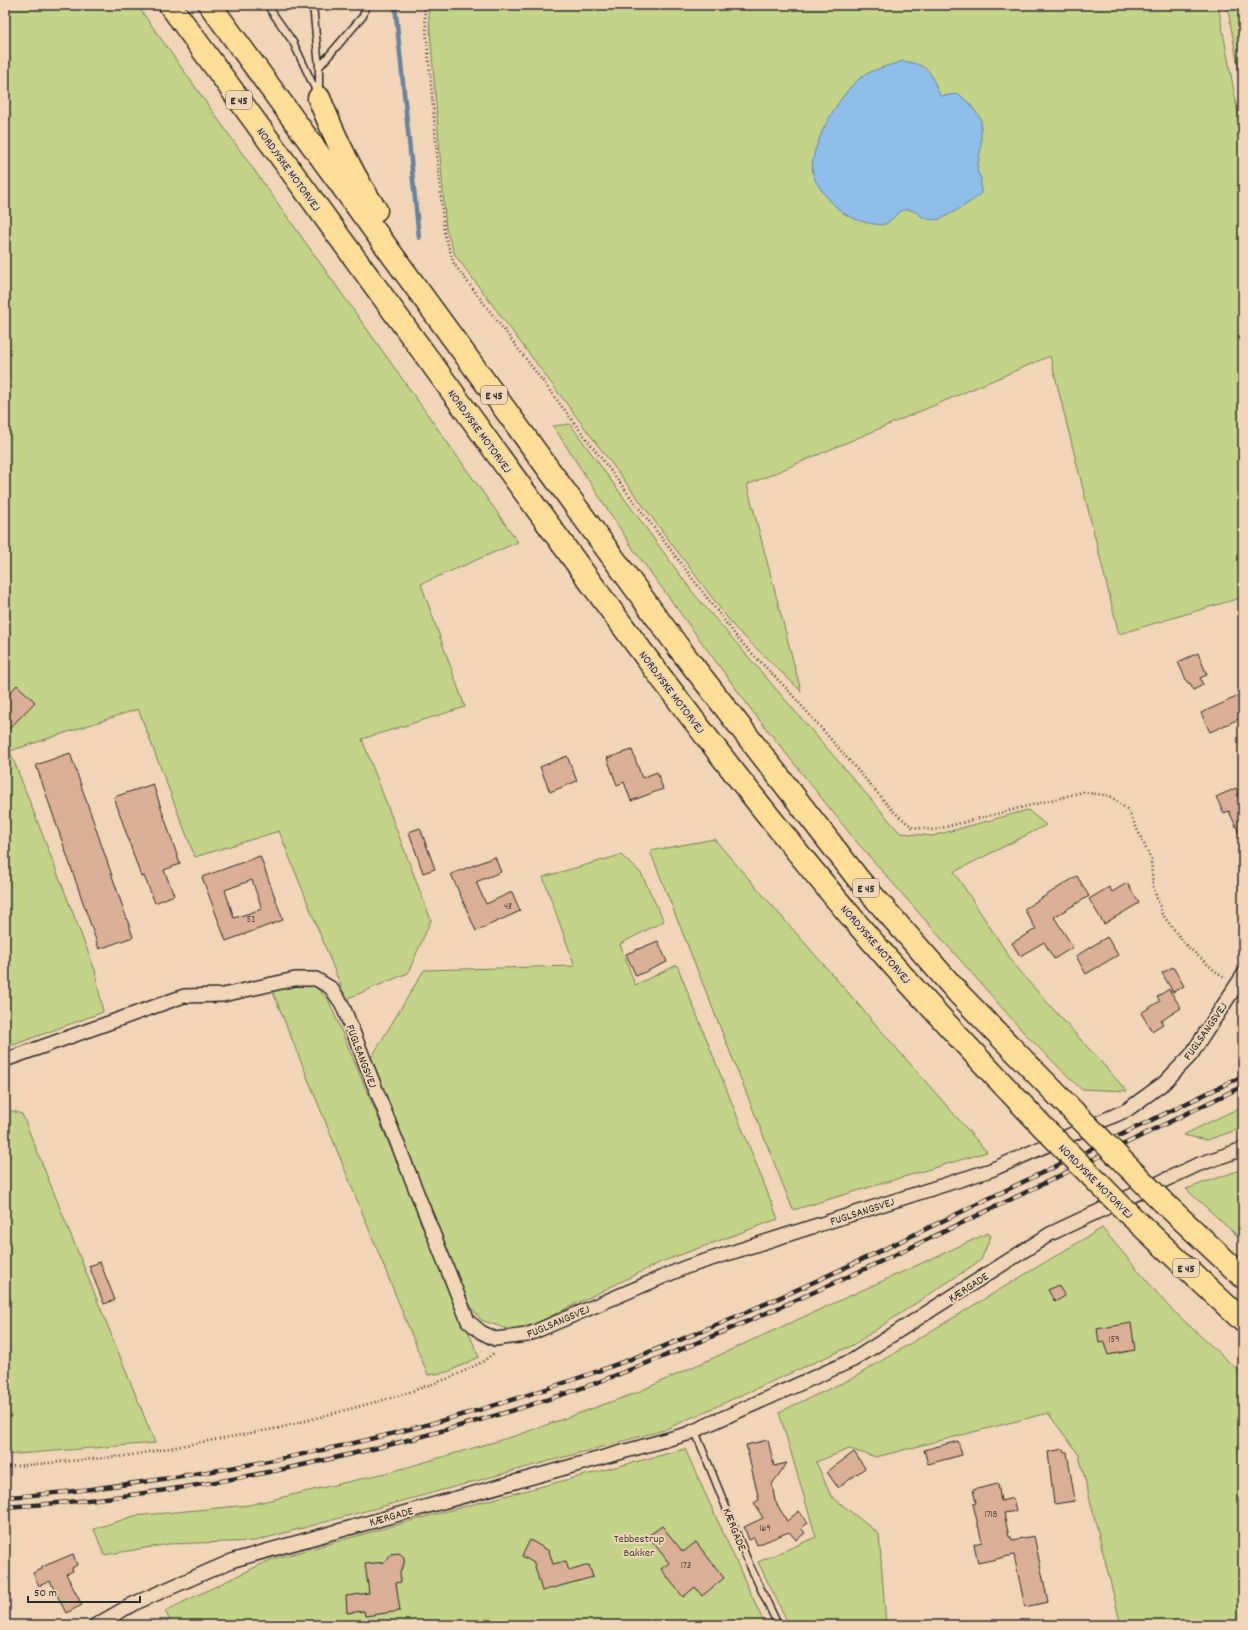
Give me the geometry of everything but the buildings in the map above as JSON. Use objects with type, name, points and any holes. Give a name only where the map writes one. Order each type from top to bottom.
[{"type":"highway","points":[[155,5],[308,195]]},
{"type":"highway","name":"NORDJYSKE MOTORVEJ","points":[[170,5],[365,271],[596,591],[771,820],[860,927],[966,1046],[1130,1215],[1243,1321]]},
{"type":"highway","name":"E 45","points":[[210,5],[679,648],[859,880],[958,994],[1161,1200],[1243,1277]]},
{"type":"highway","points":[[319,98],[355,177],[375,208],[481,355],[679,648]]},
{"type":"street","name":"FUGLSANGSVEJ","points":[[5,1060],[184,996],[223,995],[295,979],[316,979],[331,988],[342,1004],[468,1321],[481,1332],[495,1339],[527,1335],[686,1267],[991,1170],[1127,1110],[1164,1083],[1191,1055],[1240,980]]},
{"type":"street","name":"KÆRGADE","points":[[96,1625],[133,1604],[234,1560],[695,1430],[853,1360],[1050,1234],[1197,1165],[1243,1149]]},
{"type":"lane","points":[[267,5],[293,42],[319,98]]},
{"type":"lane","points":[[312,5],[319,67],[319,98]]},
{"type":"lane","points":[[319,67],[363,16],[366,5]]},
{"type":"lane","name":"KÆRGADE","points":[[695,1430],[749,1564],[778,1625]]},
{"type":"path","points":[[424,5],[444,232],[454,264],[740,640],[787,689],[894,812],[912,828],[933,830],[1083,792],[1110,796],[1128,810],[1140,834],[1151,859],[1154,886],[1162,914],[1186,945],[1216,971],[1240,980]]},
{"type":"path","points":[[5,1467],[126,1456],[279,1428],[398,1396],[452,1377],[484,1361],[512,1337]]},
{"type":"green space","points":[[5,5],[137,5],[518,542],[421,584],[465,707],[362,739],[431,920],[408,973],[346,999],[279,831],[195,857],[138,709],[10,751],[95,970],[103,1012],[5,1048]]},
{"type":"green space","points":[[428,5],[1218,5],[1243,140],[1243,597],[1119,634],[1050,356],[747,485],[801,691],[735,628],[455,255],[446,229]]},
{"type":"green space","points":[[1227,5],[1243,5],[1243,94]]},
{"type":"green space","points":[[570,424],[694,594],[900,833],[932,836],[1028,810],[1046,825],[954,872],[1018,970],[1127,1091],[1081,1089],[1026,1035],[855,840],[750,708],[634,550],[553,426]]},
{"type":"green space","points":[[714,839],[987,1152],[793,1210],[650,851]]},
{"type":"green space","points":[[621,855],[641,873],[664,921],[620,944],[635,985],[677,965],[778,1219],[661,1262],[533,1325],[507,1329],[481,1320],[460,1291],[368,1063],[424,970],[575,966],[543,877]]},
{"type":"green space","points":[[291,983],[312,984],[328,999],[479,1357],[448,1372],[428,1375],[272,990]]},
{"type":"green space","points":[[1243,1106],[1243,1128],[1207,1140],[1183,1135]]},
{"type":"green space","points":[[5,1109],[22,1114],[155,1443],[5,1455]]},
{"type":"green space","points":[[1243,1169],[1243,1241],[1186,1189]]},
{"type":"green space","points":[[1102,1228],[1169,1307],[1243,1375],[1243,1625],[1121,1625],[1079,1455],[1048,1413],[876,1457],[849,1449],[816,1462],[831,1496],[879,1534],[886,1625],[789,1625],[758,1562],[816,1537],[779,1412],[853,1378]]},
{"type":"green space","points":[[988,1233],[991,1236],[981,1260],[853,1345],[664,1430],[255,1541],[169,1544],[104,1555],[94,1529],[134,1516],[249,1505],[394,1471],[518,1435],[636,1393]]},
{"type":"green space","name":"Tebbestrup Bakker","points":[[685,1449],[765,1625],[172,1625],[165,1611],[270,1560],[443,1512]]},
{"type":"water","points":[[903,61],[920,65],[925,68],[932,76],[940,96],[959,94],[970,104],[981,119],[981,146],[977,171],[981,178],[981,193],[956,211],[937,220],[926,218],[912,211],[902,210],[888,222],[881,225],[848,216],[836,207],[817,184],[813,174],[812,163],[820,137],[827,123],[851,86],[869,73]]},
{"type":"waterway","points":[[395,5],[419,238]]},
{"type":"railway","points":[[5,1497],[67,1492],[169,1478],[222,1470],[328,1449],[432,1423],[587,1375],[683,1339],[777,1299],[1243,1076]]},
{"type":"railway","points":[[5,1507],[109,1498],[212,1483],[264,1473],[366,1451],[416,1438],[505,1413],[571,1392],[759,1317],[1002,1204],[1243,1086]]}]
